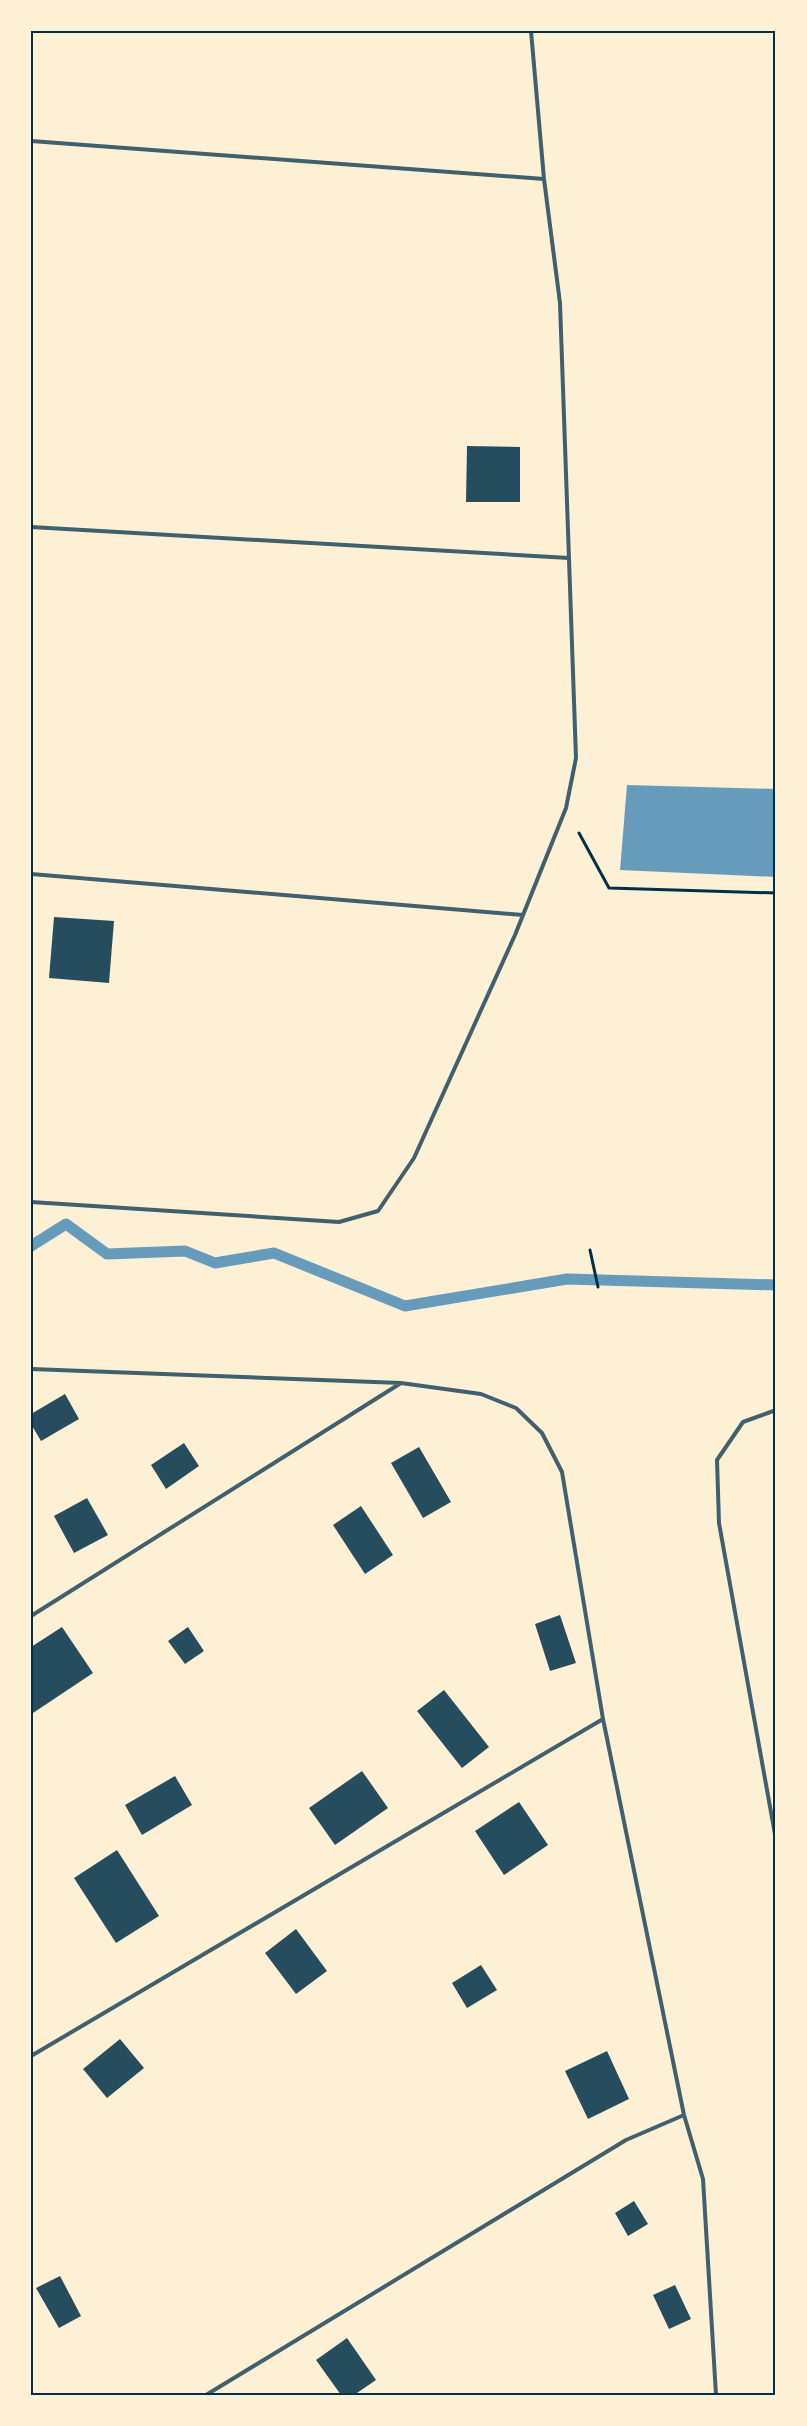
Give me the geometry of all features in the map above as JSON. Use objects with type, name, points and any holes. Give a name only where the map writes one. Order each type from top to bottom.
[{"type":"lane","points":[[31,1202],[339,1222],[378,1211],[414,1158],[523,916],[566,808],[576,758],[560,303],[544,179],[531,31]]},
{"type":"lane","points":[[31,141],[544,179]]},
{"type":"lane","points":[[31,527],[569,558]]},
{"type":"lane","points":[[31,874],[523,916]]},
{"type":"lane","points":[[31,1368],[401,1383],[481,1394],[516,1408],[542,1433],[562,1472],[604,1719],[684,2115],[703,2179],[716,2395]]},
{"type":"lane","points":[[31,1616],[401,1383]]},
{"type":"lane","points":[[776,1410],[743,1422],[717,1460],[719,1523],[776,1840]]},
{"type":"lane","points":[[31,2056],[604,1719]]},
{"type":"lane","points":[[206,2395],[626,2140],[684,2115]]},
{"type":"path","points":[[566,808],[609,888],[776,893]]},
{"type":"path","points":[[590,1250],[598,1287]]},
{"type":"water","points":[[627,785],[776,789],[776,877],[620,870]]},
{"type":"building","points":[[467,446],[520,447],[520,502],[466,502]]},
{"type":"building","points":[[54,917],[114,921],[109,983],[49,978]]},
{"type":"building","points":[[65,1394],[79,1419],[41,1441],[31,1424],[31,1414]]},
{"type":"building","points":[[184,1443],[199,1466],[166,1489],[151,1465]]},
{"type":"building","points":[[419,1447],[451,1502],[423,1518],[391,1463]]},
{"type":"building","points":[[87,1498],[108,1535],[74,1553],[54,1516]]},
{"type":"building","points":[[361,1506],[393,1555],[365,1574],[333,1525]]},
{"type":"building","points":[[560,1615],[576,1663],[550,1671],[535,1624]]},
{"type":"building","points":[[62,1627],[93,1673],[33,1713],[31,1647]]},
{"type":"building","points":[[188,1627],[204,1651],[185,1664],[168,1641]]},
{"type":"building","points":[[444,1690],[489,1747],[462,1768],[417,1711]]},
{"type":"building","points":[[362,1771],[388,1808],[335,1845],[309,1808]]},
{"type":"building","points":[[175,1776],[192,1805],[142,1835],[125,1805]]},
{"type":"building","points":[[519,1802],[548,1845],[504,1875],[475,1831]]},
{"type":"building","points":[[117,1850],[159,1916],[116,1943],[74,1878]]},
{"type":"building","points":[[296,1929],[327,1971],[296,1994],[265,1953]]},
{"type":"building","points":[[481,1965],[497,1990],[467,2008],[452,1983]]},
{"type":"building","points":[[120,2039],[144,2068],[107,2098],[83,2069]]},
{"type":"building","points":[[607,2051],[629,2099],[588,2119],[565,2071]]},
{"type":"building","points":[[634,2201],[648,2224],[628,2236],[615,2213]]},
{"type":"building","points":[[60,2276],[81,2316],[59,2328],[36,2288]]},
{"type":"building","points":[[675,2285],[691,2319],[669,2329],[653,2295]]},
{"type":"building","points":[[347,2338],[376,2380],[354,2395],[341,2395],[316,2360]]},
{"type":"waterway","points":[[31,1246],[66,1224],[107,1254],[185,1251],[215,1263],[274,1253],[405,1306],[567,1279],[776,1285]]}]
